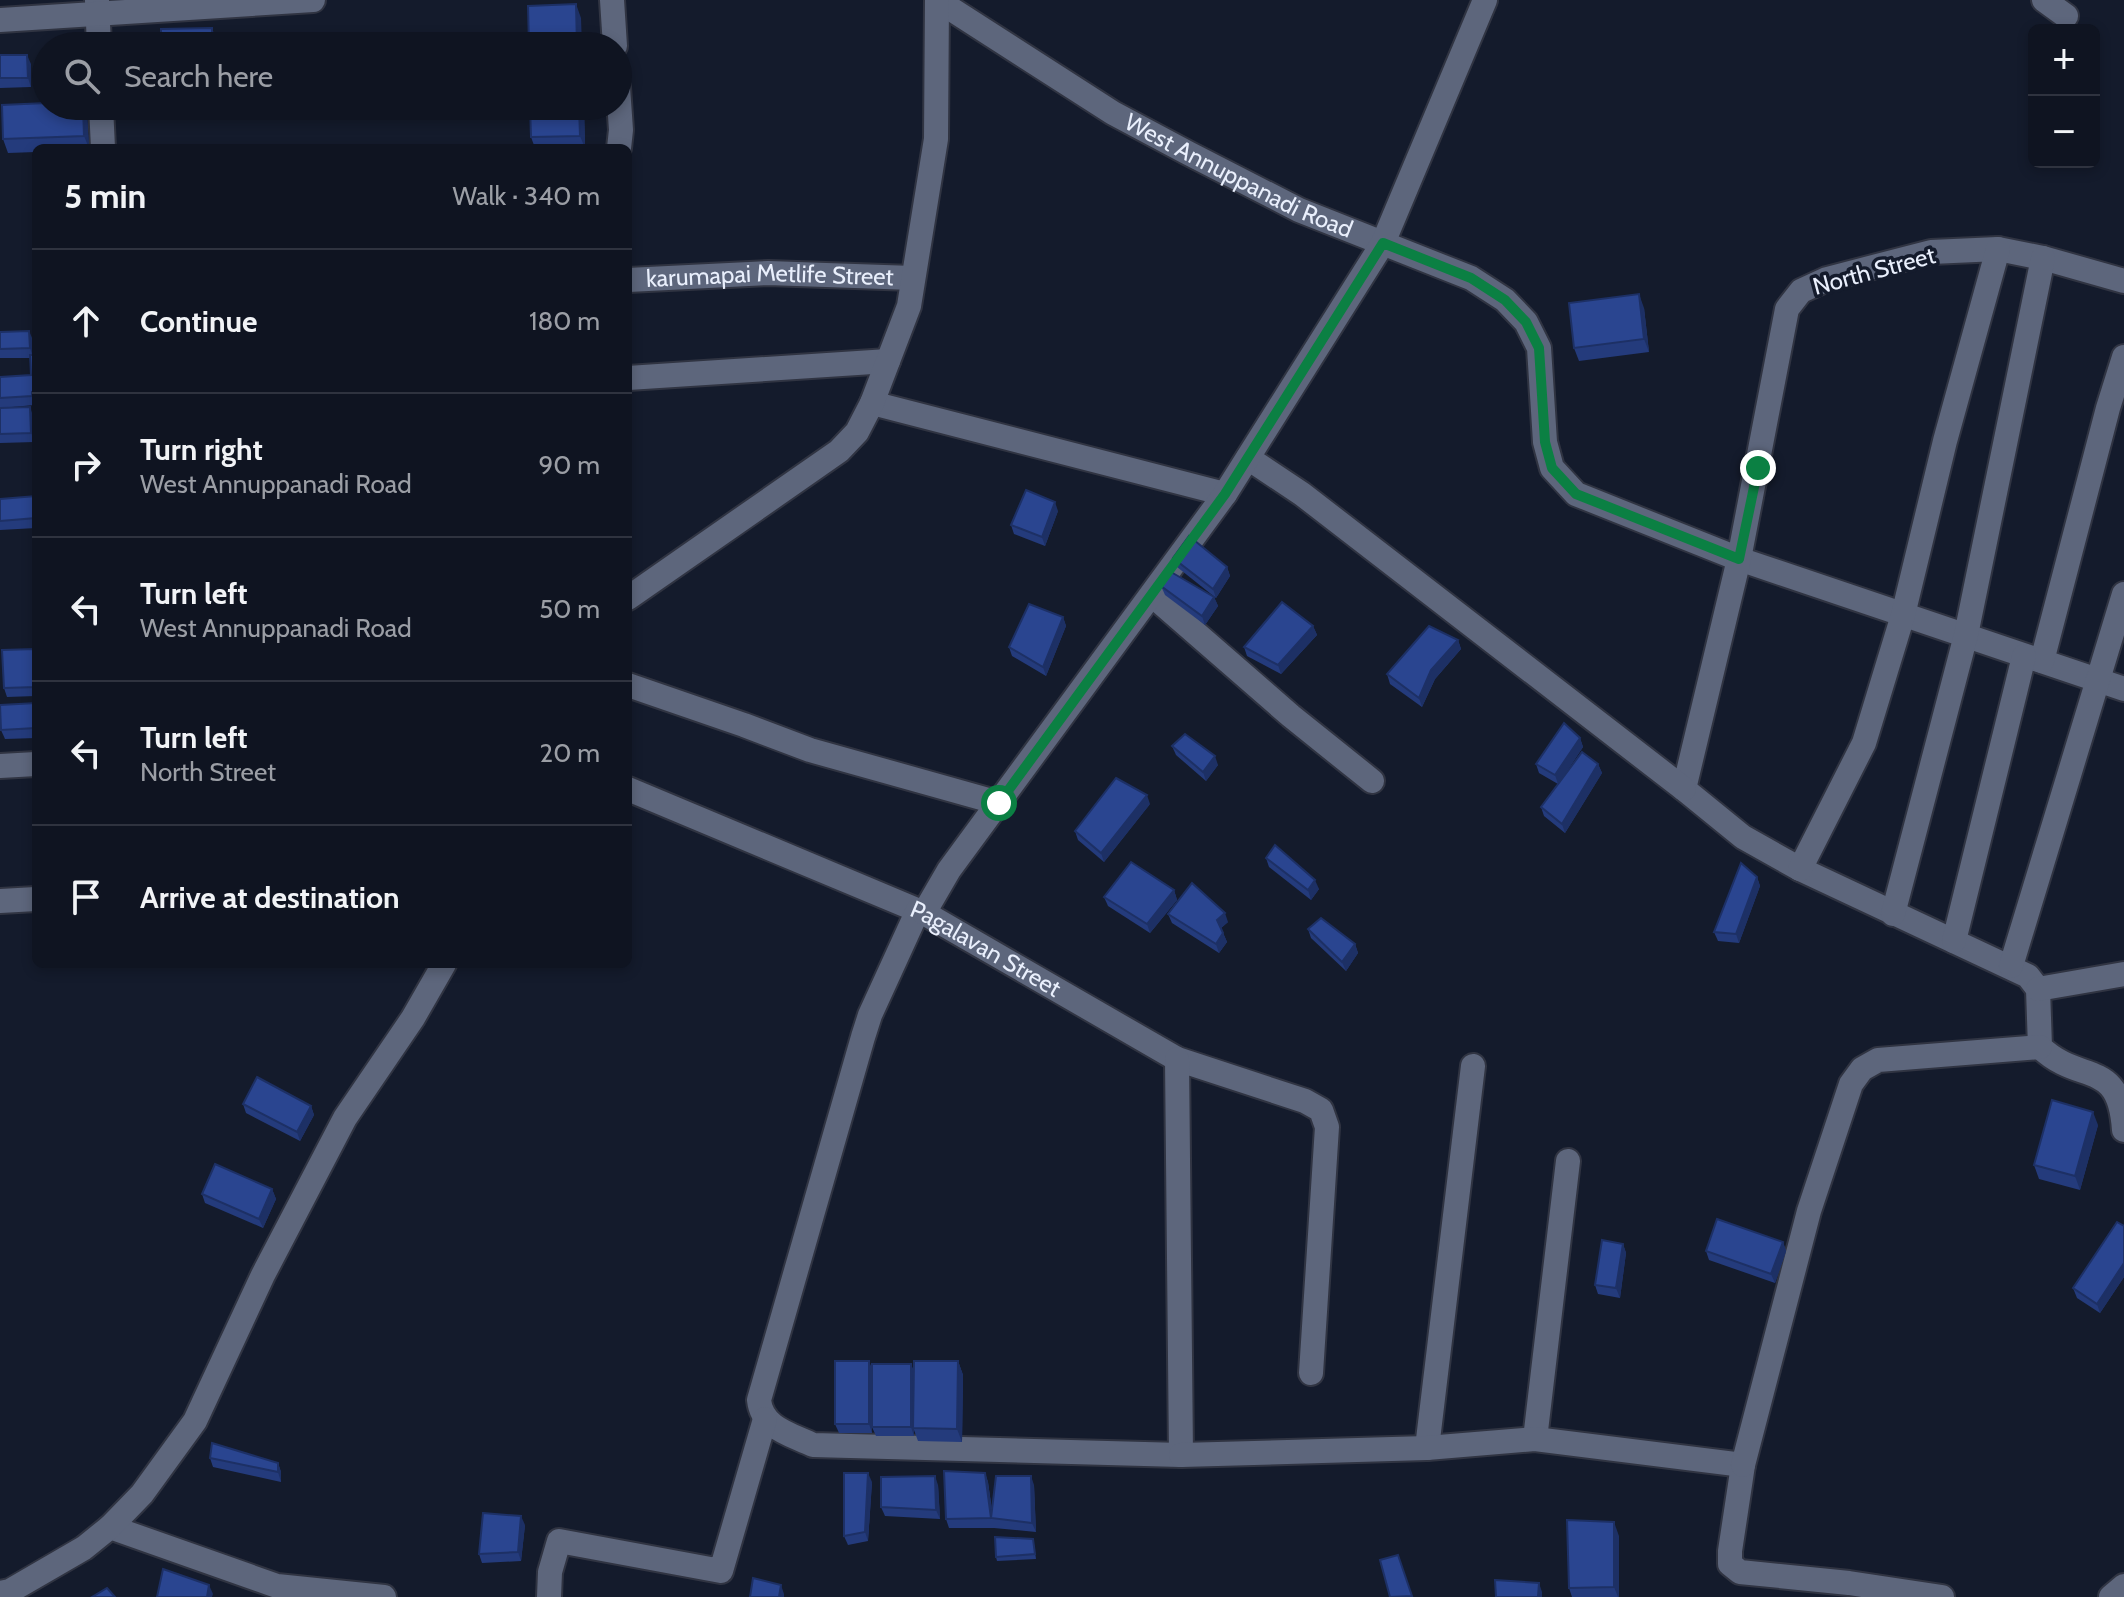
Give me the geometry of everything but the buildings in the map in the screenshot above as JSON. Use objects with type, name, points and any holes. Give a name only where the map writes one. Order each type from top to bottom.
[{"type":"street","points":[[0,20],[97,7],[313,0]]},
{"type":"street","points":[[612,0],[614,32]]},
{"type":"street","points":[[632,595],[839,451],[857,432],[872,403],[909,306],[936,139],[937,0]]},
{"type":"street","name":"West Annuppanadi Road","points":[[937,0],[1113,113],[1299,210],[1471,278],[1505,300],[1526,322],[1539,348],[1545,442],[1552,468],[1576,494],[1739,559],[2124,689]]},
{"type":"street","points":[[1485,0],[1383,243],[1225,494],[921,911],[866,1026],[759,1400],[760,1412],[770,1424],[813,1445],[1181,1455],[1427,1448],[1535,1439],[1743,1465]]},
{"type":"street","points":[[2044,0],[2066,16]]},
{"type":"street","points":[[97,7],[98,32]]},
{"type":"street","points":[[102,120],[103,144]]},
{"type":"street","points":[[619,144],[620,120]]},
{"type":"street","points":[[1800,869],[1864,743],[1903,615],[1945,441],[1998,249]]},
{"type":"street","name":"North Street","points":[[1684,789],[1739,559],[1787,309],[1801,291],[1827,279],[1931,252],[1998,249],[2124,281]]},
{"type":"street","points":[[1893,914],[1966,635],[2043,258]]},
{"type":"street","name":"karumapai Metlife Street","points":[[632,280],[768,273],[913,278]]},
{"type":"street","points":[[1954,941],[2033,659],[2124,357]]},
{"type":"street","points":[[632,378],[888,361]]},
{"type":"street","points":[[872,403],[1225,494]]},
{"type":"street","points":[[1248,458],[1302,494],[1743,837],[1800,869],[2028,976],[2038,989],[2040,1047],[2050,1056],[2111,1084],[2119,1095],[2124,1130]]},
{"type":"street","points":[[2011,966],[2124,594]]},
{"type":"street","points":[[1152,595],[1291,716],[1372,781]]},
{"type":"street","points":[[632,686],[810,750],[999,803]]},
{"type":"street","points":[[0,766],[32,764]]},
{"type":"street","name":"Pagalavan Street","points":[[632,791],[921,911],[1177,1059],[1305,1101],[1321,1110],[1327,1127],[1311,1373]]},
{"type":"street","points":[[0,901],[32,899]]},
{"type":"street","points":[[0,1593],[10,1591],[84,1548],[110,1527],[142,1494],[195,1421],[263,1275],[345,1118],[413,1018],[442,968]]},
{"type":"street","points":[[2038,989],[2124,974]]},
{"type":"street","points":[[1942,1597],[1849,1583],[1740,1572],[1730,1564],[1730,1551],[1743,1465],[1809,1211],[1851,1084],[1862,1069],[1878,1060],[2040,1047]]},
{"type":"street","points":[[1177,1059],[1181,1455]]},
{"type":"street","points":[[1427,1448],[1473,1066]]},
{"type":"street","points":[[1535,1439],[1568,1161]]},
{"type":"street","points":[[549,1597],[550,1572],[559,1541],[721,1571],[765,1419]]},
{"type":"street","points":[[110,1527],[277,1586],[384,1597]]},
{"type":"street","points":[[2111,1597],[2124,1586]]},
{"type":"route","points":[[999,803],[1225,494],[1383,243],[1471,278],[1505,300],[1526,322],[1539,348],[1545,442],[1552,468],[1576,494],[1739,559],[1758,468]]}]
